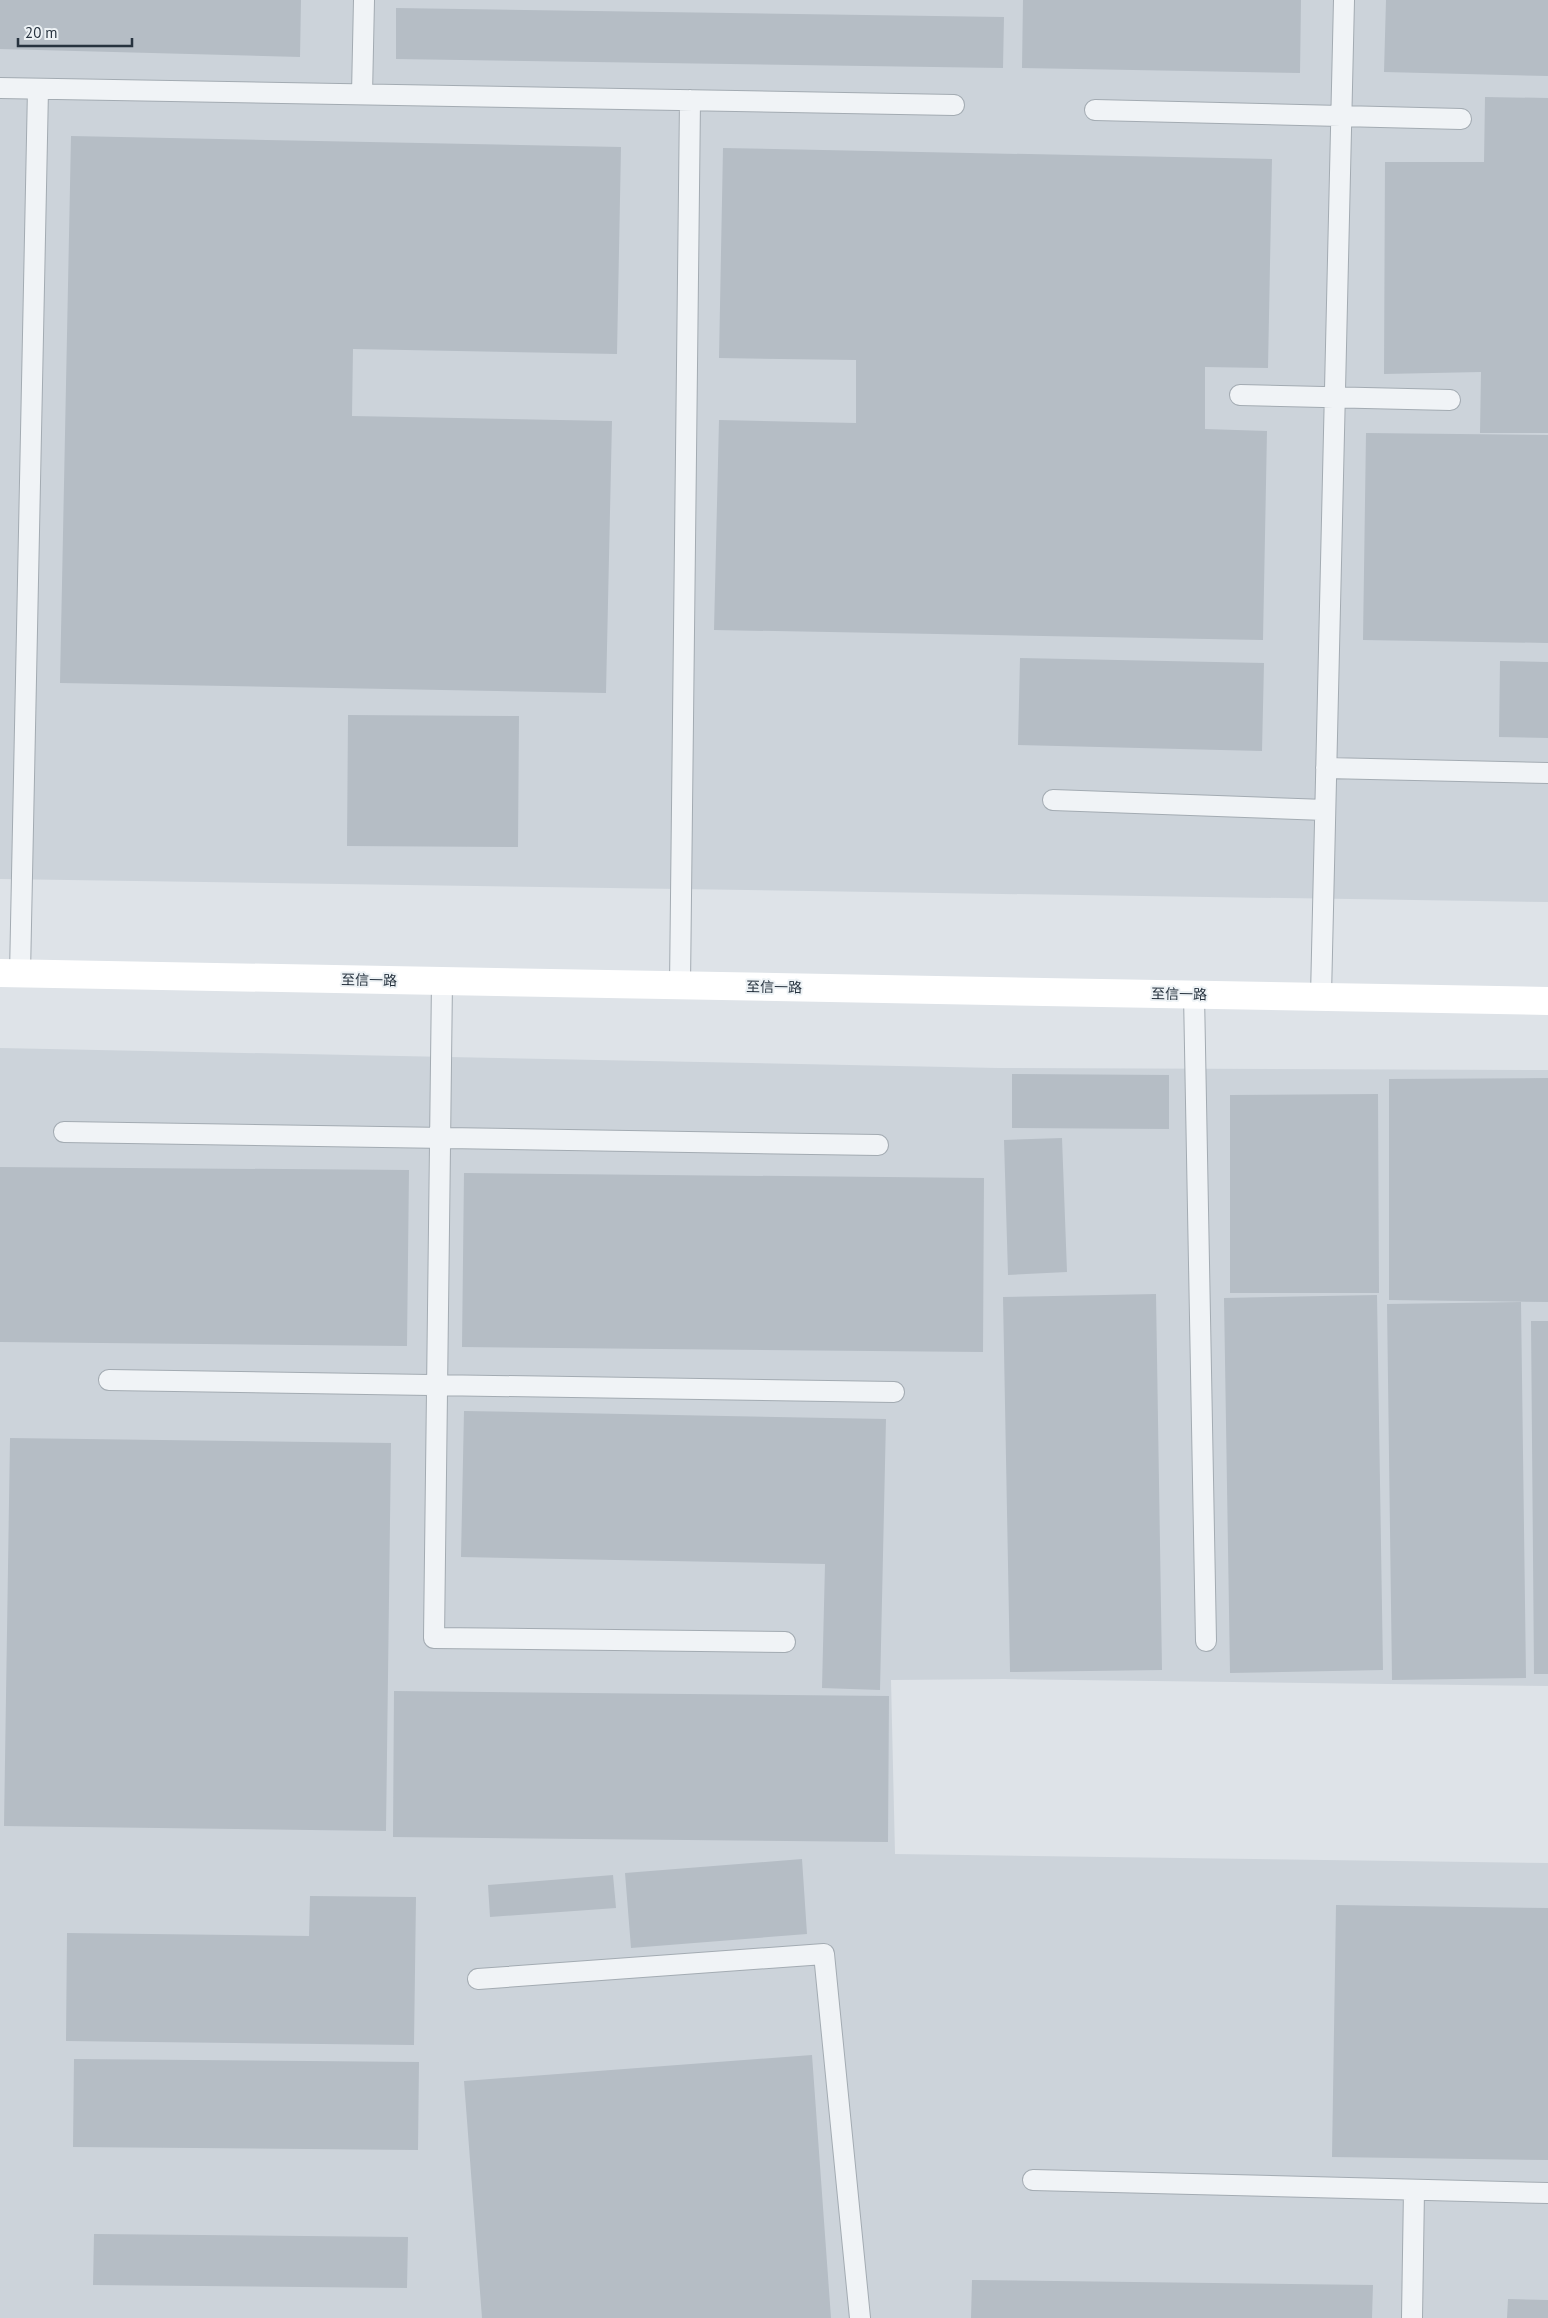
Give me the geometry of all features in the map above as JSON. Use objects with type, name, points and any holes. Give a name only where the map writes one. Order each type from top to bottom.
[{"type":"street","name":"至信一路","points":[[10,973],[1548,1001]]},
{"type":"lane","points":[[362,94],[364,0]]},
{"type":"lane","points":[[1321,996],[1344,0]]},
{"type":"lane","points":[[0,88],[954,105]]},
{"type":"lane","points":[[10,973],[38,89]]},
{"type":"lane","points":[[680,986],[690,100]]},
{"type":"lane","points":[[1095,110],[1461,119]]},
{"type":"lane","points":[[1240,395],[1450,400]]},
{"type":"lane","points":[[1326,768],[1548,773]]},
{"type":"lane","points":[[1053,800],[1325,810]]},
{"type":"lane","points":[[442,981],[434,1638],[785,1642]]},
{"type":"lane","points":[[1194,994],[1206,1641]]},
{"type":"lane","points":[[64,1132],[878,1145]]},
{"type":"lane","points":[[109,1380],[894,1392]]},
{"type":"lane","points":[[478,1979],[824,1954],[860,2318]]},
{"type":"lane","points":[[1033,2180],[1548,2193]]},
{"type":"lane","points":[[1412,2318],[1414,2190]]},
{"type":"shaded area","points":[[0,0],[1548,0],[1548,902],[0,879]]},
{"type":"shaded area","points":[[0,1048],[998,1068],[1548,1070],[1548,1686],[1004,1679],[891,1680],[895,1854],[1548,1863],[1548,2318],[0,2318]]},
{"type":"building","points":[[0,0],[301,0],[300,57],[0,49]]},
{"type":"building","points":[[1023,0],[1301,0],[1300,73],[1022,68]]},
{"type":"building","points":[[1386,0],[1548,0],[1548,76],[1384,72]]},
{"type":"building","points":[[396,8],[1004,17],[1003,68],[396,59]]},
{"type":"building","points":[[1485,97],[1548,98],[1548,433],[1480,433],[1481,372],[1384,374],[1385,162],[1484,162]]},
{"type":"building","points":[[71,136],[621,147],[617,354],[353,349],[352,416],[612,421],[606,693],[60,683]]},
{"type":"building","points":[[723,148],[1272,159],[1268,368],[1205,367],[1205,429],[1267,431],[1263,640],[714,630],[719,420],[856,423],[856,360],[719,358]]},
{"type":"building","points":[[1366,433],[1548,435],[1548,643],[1363,640]]},
{"type":"building","points":[[1020,658],[1264,663],[1262,751],[1018,745]]},
{"type":"building","points":[[1500,661],[1548,662],[1548,738],[1499,737]]},
{"type":"building","points":[[348,715],[519,716],[518,847],[347,846]]},
{"type":"building","points":[[1012,1074],[1169,1075],[1169,1129],[1012,1128]]},
{"type":"building","points":[[1548,1078],[1548,1302],[1389,1300],[1389,1079]]},
{"type":"building","points":[[1378,1094],[1379,1293],[1230,1293],[1230,1095]]},
{"type":"building","points":[[1062,1138],[1067,1272],[1008,1275],[1004,1140]]},
{"type":"building","points":[[0,1167],[409,1170],[407,1346],[0,1342]]},
{"type":"building","points":[[464,1173],[984,1178],[983,1352],[462,1347]]},
{"type":"building","points":[[1156,1294],[1162,1670],[1010,1672],[1003,1297]]},
{"type":"building","points":[[1377,1295],[1383,1670],[1230,1673],[1224,1298]]},
{"type":"building","points":[[1521,1302],[1526,1678],[1392,1680],[1387,1304]]},
{"type":"building","points":[[1531,1321],[1548,1321],[1548,1674],[1534,1674]]},
{"type":"building","points":[[464,1411],[886,1419],[880,1690],[822,1688],[825,1564],[461,1557]]},
{"type":"building","points":[[10,1438],[391,1443],[386,1831],[4,1826]]},
{"type":"building","points":[[394,1691],[889,1696],[888,1842],[393,1837]]},
{"type":"building","points":[[802,1859],[807,1934],[631,1948],[625,1873]]},
{"type":"building","points":[[613,1875],[616,1908],[490,1917],[488,1885]]},
{"type":"building","points":[[310,1896],[416,1897],[414,2045],[66,2041],[67,1933],[309,1936]]},
{"type":"building","points":[[1336,1905],[1548,1908],[1548,2160],[1332,2157]]},
{"type":"building","points":[[812,2055],[831,2318],[482,2318],[464,2081]]},
{"type":"building","points":[[74,2059],[419,2062],[418,2150],[73,2147]]},
{"type":"building","points":[[94,2234],[408,2237],[407,2288],[93,2285]]},
{"type":"building","points":[[972,2280],[1373,2285],[1372,2318],[971,2318]]},
{"type":"building","points":[[1508,2299],[1548,2300],[1548,2318],[1507,2318]]}]
